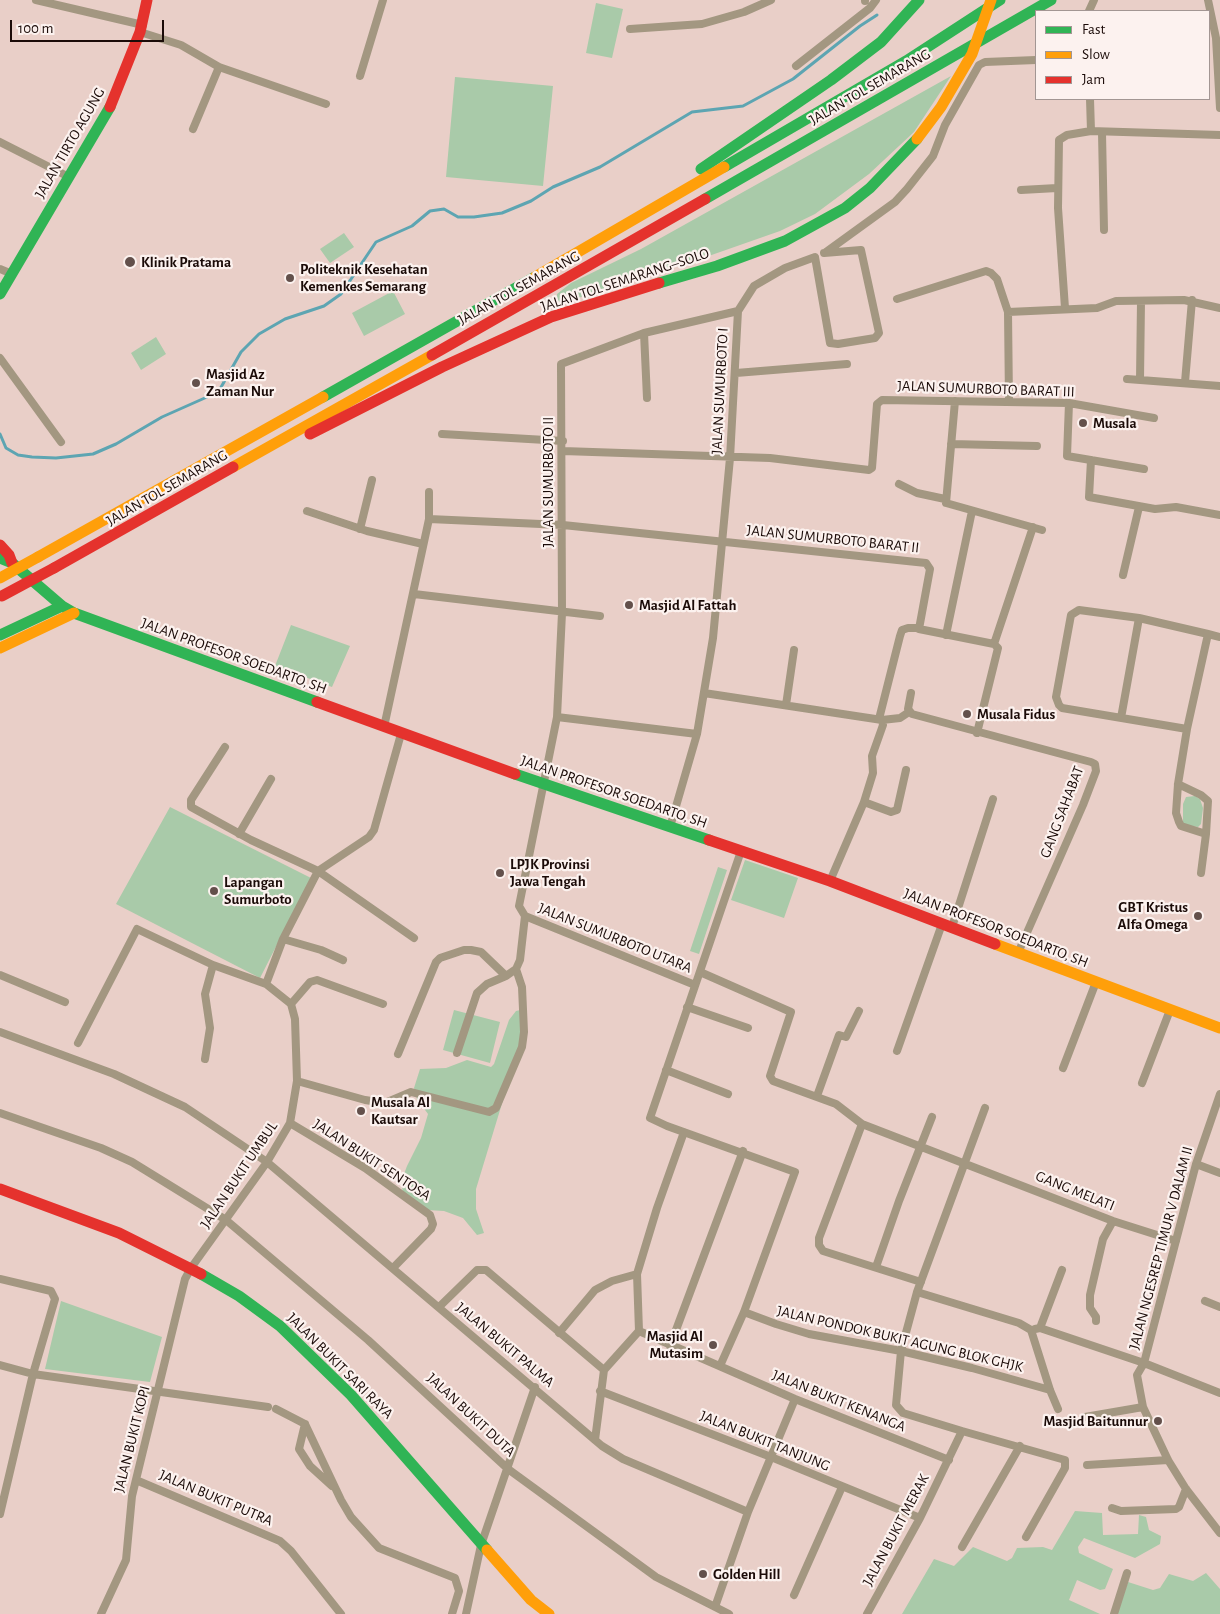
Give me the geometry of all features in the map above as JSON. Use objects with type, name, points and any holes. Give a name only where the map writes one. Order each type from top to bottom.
[{"type":"main road","name":"JALAN TIRTO AGUNG","points":[[0,294],[112,103],[142,28],[147,0]]},
{"type":"main road","points":[[633,218],[831,80],[881,42],[919,0]]},
{"type":"main road","name":"JALAN TOL SEMARANG–SOLO","points":[[130,526],[506,336],[594,302],[760,251],[808,230],[845,208],[870,188],[917,139],[941,107],[972,54],[991,0]]},
{"type":"main road","name":"JALAN TOL SEMARANG","points":[[0,578],[516,288],[633,218],[906,61],[1000,0]]},
{"type":"main road","name":"JALAN TOL SEMARANG","points":[[1,597],[562,281],[1051,0]]},
{"type":"main road","points":[[0,545],[9,555],[12,563]]},
{"type":"main road","points":[[0,558],[12,563]]},
{"type":"main road","name":"JALAN PROFESOR SOEDARTO, SH","points":[[12,563],[62,606],[74,613],[401,734],[670,828],[830,881],[1220,1028]]},
{"type":"main road","points":[[0,635],[62,606]]},
{"type":"main road","points":[[0,648],[74,613]]},
{"type":"main road","name":"JALAN BUKIT SARI RAYA","points":[[0,1189],[119,1233],[191,1268],[261,1311],[299,1343],[408,1457],[481,1545],[531,1600],[549,1614]]},
{"type":"street","points":[[36,0],[142,28],[181,45],[219,68],[326,104]]},
{"type":"street","points":[[360,76],[383,0]]},
{"type":"street","points":[[630,29],[685,27],[702,24],[744,12],[771,0]]},
{"type":"street","points":[[796,66],[870,8],[876,0]]},
{"type":"street","points":[[1208,0],[1216,38],[1220,108]]},
{"type":"street","points":[[824,253],[895,202],[907,189],[933,156],[945,125],[979,65],[985,62],[1035,60]]},
{"type":"street","points":[[193,129],[219,68]]},
{"type":"street","points":[[1090,100],[1090,132]]},
{"type":"street","points":[[1064,308],[1057,188],[1059,140],[1067,134],[1090,132],[1220,135]]},
{"type":"street","points":[[1102,132],[1104,230]]},
{"type":"street","points":[[0,142],[69,177]]},
{"type":"street","points":[[1021,190],[1057,188]]},
{"type":"street","points":[[815,256],[830,343],[838,344],[875,338],[880,333],[879,326],[862,251],[854,249],[824,253]]},
{"type":"street","name":"JALAN SUMURBOTO I","points":[[670,828],[697,734],[716,620],[730,458],[738,311],[754,286],[785,268],[824,253]]},
{"type":"street","points":[[0,269],[12,274]]},
{"type":"street","points":[[897,298],[986,271],[991,273],[997,279],[1008,312],[1009,402]]},
{"type":"street","points":[[1008,312],[1097,308],[1112,301],[1192,300],[1220,308]]},
{"type":"street","points":[[1185,382],[1192,300]]},
{"type":"street","points":[[1140,380],[1141,301]]},
{"type":"street","name":"JALAN SUMURBOTO II","points":[[543,784],[558,717],[563,525],[561,364],[644,333],[738,311]]},
{"type":"street","points":[[644,333],[647,398]]},
{"type":"street","points":[[0,358],[61,442]]},
{"type":"street","points":[[736,373],[847,364]]},
{"type":"street","points":[[1127,379],[1220,386]]},
{"type":"street","name":"JALAN SUMURBOTO BARAT III","points":[[730,458],[785,459],[871,470],[879,401],[1069,403],[1154,418]]},
{"type":"street","points":[[955,401],[945,499],[948,505],[1042,530]]},
{"type":"street","points":[[1069,403],[1067,456],[1144,469]]},
{"type":"street","points":[[442,434],[563,441]]},
{"type":"street","points":[[951,444],[1037,446]]},
{"type":"street","points":[[563,451],[730,458]]},
{"type":"street","points":[[1091,460],[1087,494],[1089,498],[1139,507],[1155,509],[1176,507],[1220,515]]},
{"type":"street","points":[[360,528],[372,480]]},
{"type":"street","points":[[899,484],[917,493],[945,499]]},
{"type":"street","points":[[384,727],[429,519],[430,492]]},
{"type":"street","points":[[1124,575],[1139,507]]},
{"type":"street","points":[[307,511],[360,528],[423,544]]},
{"type":"street","points":[[946,635],[972,511]]},
{"type":"street","points":[[429,519],[563,525],[722,541]]},
{"type":"street","points":[[977,733],[998,651],[994,644],[1033,527]]},
{"type":"street","name":"JALAN SUMURBOTO BARAT II","points":[[722,541],[926,563],[930,569],[918,628]]},
{"type":"street","points":[[414,594],[562,614],[600,616]]},
{"type":"street","points":[[1187,729],[1062,708],[1056,697],[1071,615],[1079,610],[1139,618],[1220,637]]},
{"type":"street","points":[[1121,718],[1139,618]]},
{"type":"street","points":[[830,881],[864,802],[873,773],[872,756],[883,725],[880,720],[902,630],[918,628],[920,631],[994,644]]},
{"type":"street","points":[[1206,834],[1181,826],[1176,813],[1178,784],[1187,729],[1208,634]]},
{"type":"street","points":[[786,705],[794,650]]},
{"type":"street","points":[[704,693],[880,720],[900,718],[909,712],[911,693]]},
{"type":"street","name":"GANG SAHABAT","points":[[909,712],[977,733],[1057,752],[1095,764],[1096,771],[1083,805],[1018,953]]},
{"type":"street","points":[[558,717],[697,734]]},
{"type":"street","points":[[266,984],[283,939],[318,871],[368,837],[374,830],[401,734]]},
{"type":"street","points":[[225,747],[190,804],[192,807],[239,834],[318,871],[414,938]]},
{"type":"street","points":[[864,802],[891,812],[897,810],[906,770]]},
{"type":"street","points":[[239,834],[271,779]]},
{"type":"street","name":"JALAN SUMURBOTO UTARA","points":[[516,969],[520,960],[524,916],[519,906],[543,784]]},
{"type":"street","points":[[1178,784],[1201,795],[1208,801],[1206,834],[1200,874]]},
{"type":"street","points":[[897,1051],[947,925],[993,799]]},
{"type":"street","points":[[720,1366],[744,1312],[795,1174],[794,1170],[684,1132],[650,1118],[741,851]]},
{"type":"street","name":"JALAN SUMURBOTO UTARA","points":[[524,916],[695,985]]},
{"type":"street","points":[[78,1043],[136,929],[213,966],[266,984],[291,1004],[310,982],[317,980],[383,1004]]},
{"type":"street","points":[[283,939],[321,950],[344,960]]},
{"type":"street","points":[[398,1054],[436,962],[440,958],[464,950],[481,952],[506,976]]},
{"type":"street","points":[[205,1059],[210,1028],[205,994],[213,966]]},
{"type":"street","points":[[297,1081],[365,1100],[385,1103],[411,1092],[489,1112],[496,1108],[522,1047],[524,1032],[522,987],[516,969],[506,976],[487,984],[477,993],[458,1053]]},
{"type":"street","points":[[700,972],[791,1012],[770,1079],[836,1104],[862,1124],[819,1238],[819,1246],[823,1251],[921,1282]]},
{"type":"street","points":[[0,975],[65,1002]]},
{"type":"street","points":[[1063,1068],[1096,982]]},
{"type":"street","name":"JALAN BUKIT UMBUL","points":[[191,1268],[267,1162],[290,1124],[297,1081],[296,1033],[291,1004]]},
{"type":"street","points":[[687,1007],[748,1028]]},
{"type":"street","points":[[1142,1083],[1170,1010]]},
{"type":"street","points":[[817,1096],[839,1036],[846,1037],[859,1011]]},
{"type":"street","name":"JALAN BUKIT PALMA","points":[[0,1032],[114,1074],[185,1107],[267,1162],[535,1387],[595,1440],[623,1459],[748,1512]]},
{"type":"street","points":[[666,1070],[728,1094]]},
{"type":"street","name":"JALAN NGESREP TIMUR V DALAM II","points":[[1040,1328],[1144,1363],[1196,1164],[1220,1094]]},
{"type":"street","points":[[985,1108],[917,1292],[901,1351],[896,1406],[898,1410],[962,1431],[1063,1458],[1066,1462],[1065,1468],[1026,1537]]},
{"type":"street","name":"JALAN BUKIT DUTA","points":[[0,1113],[101,1148],[132,1162],[226,1220],[368,1340],[508,1469],[656,1577],[729,1614]]},
{"type":"street","points":[[876,1268],[899,1201],[932,1117]]},
{"type":"street","name":"JALAN BUKIT SENTOSA","points":[[290,1124],[373,1174],[433,1219],[430,1229],[393,1268]]},
{"type":"street","name":"GANG MELATI","points":[[862,1124],[965,1162],[1113,1221],[1176,1241]]},
{"type":"street","points":[[595,1440],[604,1370],[639,1331],[637,1274],[657,1208],[684,1132]]},
{"type":"street","points":[[670,1346],[743,1152]]},
{"type":"street","points":[[1196,1164],[1220,1173]]},
{"type":"street","points":[[1096,1321],[1095,1315],[1090,1310],[1090,1295],[1103,1239],[1113,1221]]},
{"type":"street","name":"JALAN BUKIT KOPI","points":[[101,1614],[126,1560],[130,1509],[136,1480],[178,1303],[191,1268]]},
{"type":"street","points":[[439,1307],[477,1270],[486,1270],[604,1370]]},
{"type":"street","points":[[1031,1330],[1040,1328],[1062,1270]]},
{"type":"street","points":[[559,1333],[595,1290],[612,1281],[637,1274]]},
{"type":"street","points":[[0,1279],[51,1291],[55,1299],[33,1374],[0,1514]]},
{"type":"street","points":[[917,1292],[1019,1323],[1031,1330],[1058,1409]]},
{"type":"street","points":[[1205,1301],[1220,1307]]},
{"type":"street","name":"JALAN PONDOK BUKIT AGUNG BLOK GHJK","points":[[744,1312],[776,1324],[816,1335],[901,1351],[972,1368],[1050,1390]]},
{"type":"street","name":"JALAN BUKIT KENANGA","points":[[639,1331],[795,1399],[949,1460]]},
{"type":"street","points":[[1220,1393],[1144,1363],[1138,1375],[1143,1407],[1168,1460],[1186,1489],[1220,1533]]},
{"type":"street","points":[[0,1365],[33,1374],[272,1408],[305,1424],[336,1489],[352,1517],[379,1548],[456,1578],[459,1591],[452,1614]]},
{"type":"street","points":[[466,1614],[481,1545],[535,1387]]},
{"type":"street","name":"JALAN BUKIT TANJUNG","points":[[600,1391],[771,1456],[920,1518]]},
{"type":"street","points":[[715,1606],[748,1512],[795,1399]]},
{"type":"street","points":[[1085,1417],[1143,1407]]},
{"type":"street","points":[[305,1424],[299,1448],[310,1466],[336,1489]]},
{"type":"street","name":"JALAN BUKIT MERAK","points":[[867,1614],[920,1518],[962,1431]]},
{"type":"street","points":[[962,1547],[1020,1446]]},
{"type":"street","points":[[1088,1465],[1168,1460]]},
{"type":"street","name":"JALAN BUKIT PUTRA","points":[[136,1480],[280,1541],[291,1551],[341,1614]]},
{"type":"street","points":[[794,1595],[842,1487]]},
{"type":"street","points":[[1112,1508],[1121,1511],[1176,1509],[1179,1507],[1186,1489]]},
{"type":"street","points":[[1114,1614],[1127,1572]]},
{"type":"green space","points":[[596,3],[623,9],[612,58],[586,53]]},
{"type":"green space","points":[[951,76],[914,132],[869,174],[815,214],[780,231],[703,258],[578,298],[560,302],[557,300],[557,294],[571,283],[641,249]]},
{"type":"green space","points":[[455,77],[553,86],[543,186],[446,177]]},
{"type":"green space","points":[[344,233],[354,247],[330,263],[320,249]]},
{"type":"green space","points":[[393,291],[405,314],[364,336],[352,313]]},
{"type":"green space","points":[[156,337],[166,354],[141,370],[131,353]]},
{"type":"green space","points":[[291,625],[350,646],[332,687],[275,666]]},
{"type":"green space","points":[[1195,796],[1200,799],[1203,808],[1201,824],[1198,827],[1183,825],[1183,804],[1186,797]]},
{"type":"green space","name":"Lapangan Sumurboto","points":[[170,807],[311,878],[260,978],[116,904]]},
{"type":"green space","points":[[745,860],[798,878],[784,918],[731,900]]},
{"type":"green space","points":[[718,867],[727,870],[699,954],[690,951]]},
{"type":"green space","points":[[525,1009],[521,1041],[476,1189],[476,1209],[484,1233],[477,1235],[463,1218],[444,1211],[427,1210],[403,1192],[401,1182],[421,1138],[428,1114],[417,1099],[414,1088],[420,1069],[446,1068],[467,1060],[491,1067],[494,1064],[509,1020],[516,1011]]},
{"type":"green space","points":[[454,1010],[500,1022],[490,1063],[443,1050]]},
{"type":"green space","points":[[61,1301],[162,1337],[150,1382],[45,1369]]},
{"type":"green space","points":[[1075,1511],[1102,1513],[1103,1535],[1138,1534],[1139,1515],[1146,1517],[1149,1530],[1161,1536],[1160,1544],[1135,1558],[1084,1538],[1078,1547],[1079,1553],[1113,1569],[1105,1589],[1100,1590],[1077,1580],[1069,1600],[1100,1614],[902,1614],[934,1559],[954,1566],[973,1547],[1007,1561],[1012,1558],[1017,1548],[1043,1547],[1052,1550]]},
{"type":"green space","points":[[1206,1573],[1220,1589],[1220,1614],[1117,1614],[1128,1582],[1153,1590],[1160,1588],[1169,1574],[1193,1581]]},
{"type":"waterway","points":[[0,434],[6,448],[18,455],[32,457],[56,458],[93,454],[116,444],[162,417],[207,397],[220,389],[241,352],[259,334],[285,319],[324,306],[341,294],[376,242],[412,226],[430,211],[444,209],[458,217],[474,217],[502,213],[531,201],[553,187],[600,167],[692,112],[743,106],[793,79],[860,26],[877,15]]},
{"type":"traffic: fast","points":[[701,169],[831,80],[881,42],[919,0]]},
{"type":"traffic: fast","points":[[724,167],[906,61],[1000,0]]},
{"type":"traffic: fast","points":[[705,199],[1051,0]]},
{"type":"traffic: fast","points":[[0,294],[110,107]]},
{"type":"traffic: fast","points":[[659,283],[717,266],[785,241],[845,208],[870,188],[917,139]]},
{"type":"traffic: fast","points":[[323,397],[535,277]]},
{"type":"traffic: fast","points":[[0,558],[12,563],[62,606],[74,613],[317,702]]},
{"type":"traffic: fast","points":[[0,635],[62,606]]},
{"type":"traffic: fast","points":[[515,774],[709,840]]},
{"type":"traffic: fast","points":[[201,1274],[239,1296],[280,1326],[351,1395],[487,1550]]},
{"type":"traffic: slow","points":[[917,139],[941,107],[972,54],[991,0]]},
{"type":"traffic: slow","points":[[535,277],[724,167]]},
{"type":"traffic: slow","points":[[233,467],[432,355]]},
{"type":"traffic: slow","points":[[38,557],[323,397]]},
{"type":"traffic: slow","points":[[0,578],[38,557]]},
{"type":"traffic: slow","points":[[0,648],[74,613]]},
{"type":"traffic: slow","points":[[995,944],[1220,1028]]},
{"type":"traffic: slow","points":[[487,1550],[531,1600],[549,1614]]},
{"type":"traffic: jam","points":[[110,107],[140,32],[147,0]]},
{"type":"traffic: jam","points":[[432,355],[705,199]]},
{"type":"traffic: jam","points":[[310,434],[442,367],[551,317],[659,283]]},
{"type":"traffic: jam","points":[[54,568],[233,467]]},
{"type":"traffic: jam","points":[[0,545],[9,555],[12,563]]},
{"type":"traffic: jam","points":[[2,596],[54,568]]},
{"type":"traffic: jam","points":[[317,702],[515,774]]},
{"type":"traffic: jam","points":[[709,840],[830,881],[995,944]]},
{"type":"traffic: jam","points":[[0,1189],[119,1233],[201,1274]]},
{"type":"place","name":"Klinik Pratama","points":[[130,262]]},
{"type":"place","name":"Politeknik Kesehatan Kemenkes Semarang","points":[[290,278]]},
{"type":"place","name":"Masjid Az Zaman Nur","points":[[196,383]]},
{"type":"place","name":"Musala","points":[[1083,423]]},
{"type":"place","name":"Masjid Al Fattah","points":[[629,605]]},
{"type":"place","name":"Musala Fidus","points":[[967,714]]},
{"type":"place","name":"LPJK Provinsi Jawa Tengah","points":[[500,873]]},
{"type":"place","name":"Lapangan Sumurboto","points":[[214,891]]},
{"type":"place","name":"GBT Kristus Alfa Omega","points":[[1198,916]]},
{"type":"place","name":"Musala Al Kautsar","points":[[361,1111]]},
{"type":"place","name":"Masjid Al Mutasim","points":[[713,1345]]},
{"type":"place","name":"Masjid Baitunnur","points":[[1158,1421]]},
{"type":"place","name":"Golden Hill","points":[[703,1574]]}]
